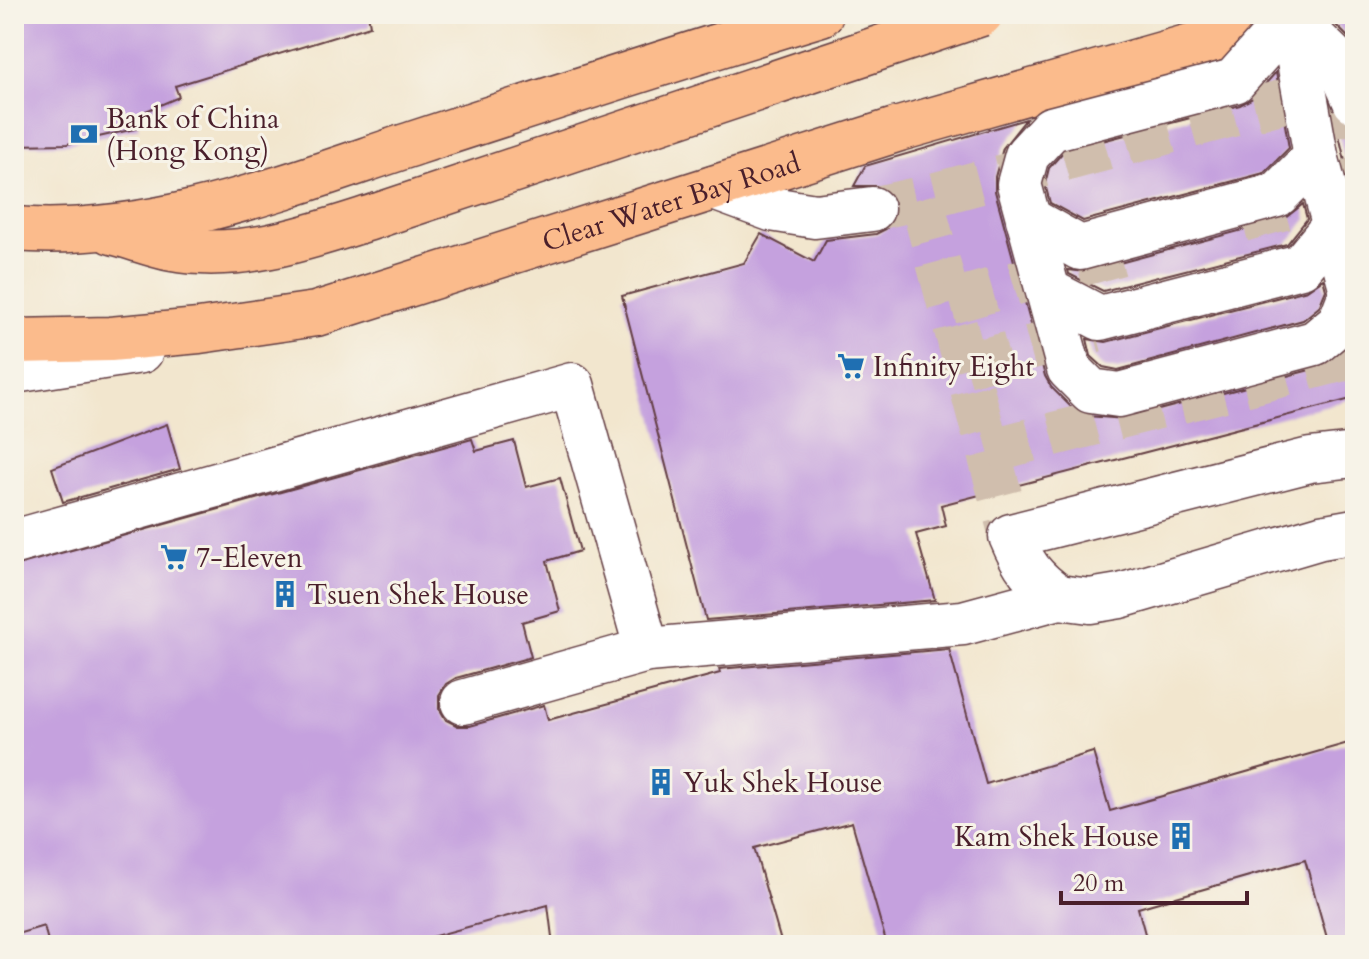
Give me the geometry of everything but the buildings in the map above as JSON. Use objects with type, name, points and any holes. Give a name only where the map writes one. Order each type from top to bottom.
[{"type":"main road","points":[[14,229],[98,228],[168,217],[296,185],[425,140],[821,14]]},
{"type":"main road","points":[[98,228],[174,249],[242,252],[313,236],[981,14]]},
{"type":"main road","name":"Clear Water Bay Road","points":[[14,341],[110,339],[199,331],[316,314],[899,129],[1297,15]]},
{"type":"lane","points":[[1297,15],[1338,62],[1355,101]]},
{"type":"lane","points":[[1297,15],[1316,156],[1352,291],[1340,322],[1315,343],[1119,395],[1091,391],[1069,369],[1028,219],[1019,184],[1027,155],[1051,129],[1234,81],[1297,15]]},
{"type":"lane","points":[[1028,219],[1080,248],[1277,195],[1316,156]]},
{"type":"lane","points":[[714,188],[771,209],[815,216],[872,209]]},
{"type":"lane","points":[[1048,291],[1100,318],[1301,266],[1334,226]]},
{"type":"lane","points":[[14,371],[100,359],[316,314]]},
{"type":"lane","points":[[14,542],[572,385],[647,650]]},
{"type":"lane","points":[[1059,597],[1037,581],[1020,559],[1011,536],[1310,460],[1355,455]]},
{"type":"lane","points":[[463,702],[647,650],[963,623],[1059,597],[1090,601],[1120,596],[1321,537],[1355,531]]},
{"type":"tunnel","points":[[872,209],[1341,86]]},
{"type":"tunnel","points":[[1355,95],[1349,104],[1344,124],[1355,175]]},
{"type":"tunnel","points":[[1242,220],[1355,188]]},
{"type":"tunnel","points":[[921,198],[1011,536]]},
{"type":"tunnel","points":[[950,302],[1125,252]]},
{"type":"tunnel","points":[[966,365],[1096,330]]},
{"type":"tunnel","points":[[988,451],[1344,359],[1355,360]]},
{"type":"place","name":"Bank of China (Hong Kong)","points":[[84,134]]},
{"type":"place","name":"Infinity Eight","points":[[851,366]]},
{"type":"place","name":"7-Eleven","points":[[174,557]]},
{"type":"place","name":"Tsuen Shek House","points":[[285,594]]},
{"type":"place","name":"Yuk Shek House","points":[[661,782]]},
{"type":"place","name":"Kam Shek House","points":[[1181,836]]}]
